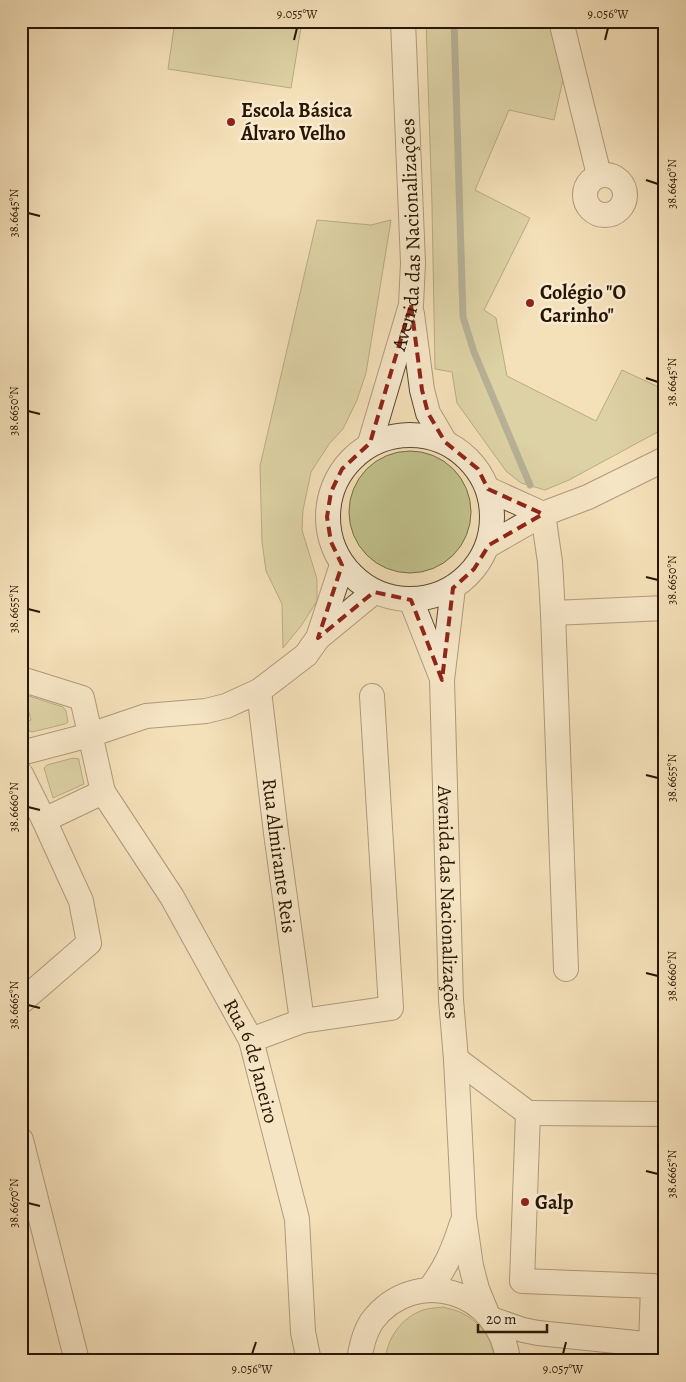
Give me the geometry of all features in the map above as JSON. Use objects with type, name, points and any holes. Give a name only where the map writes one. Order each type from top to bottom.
[{"type":"street","name":"Avenida das Nacionalizações","points":[[370,443],[411,305],[413,263],[403,21]]},
{"type":"street","points":[[561,21],[599,175]]},
{"type":"street","points":[[411,305],[422,390],[428,414],[445,442]]},
{"type":"street","points":[[403,434],[425,436],[445,442],[463,454],[478,469],[488,489],[493,516],[489,545],[474,569],[453,588],[433,597],[411,600],[392,598],[374,592],[357,580],[342,565],[331,542],[327,517],[331,492],[342,469],[370,443],[403,434]]},
{"type":"street","points":[[489,545],[543,514],[588,497],[665,459]]},
{"type":"street","points":[[488,489],[543,514]]},
{"type":"street","points":[[543,514],[550,562],[553,613],[566,969]]},
{"type":"street","points":[[318,638],[342,565]]},
{"type":"street","name":"Avenida das Nacionalizações","points":[[453,588],[442,680],[451,1000],[464,1217],[471,1266],[477,1289],[502,1335],[508,1361]]},
{"type":"street","points":[[21,753],[90,735],[146,716],[226,706],[259,691],[306,655],[318,638],[374,592]]},
{"type":"street","points":[[411,600],[442,680]]},
{"type":"street","points":[[553,613],[665,608]]},
{"type":"street","points":[[21,679],[82,698],[103,792],[44,820]]},
{"type":"street","name":"Rua Almirante Reis","points":[[259,691],[302,1021]]},
{"type":"street","points":[[251,1040],[302,1021],[391,1008],[372,696]]},
{"type":"street","points":[[21,774],[81,901],[88,943],[21,1002]]},
{"type":"street","name":"Rua 6 de Janeiro","points":[[103,792],[172,897],[251,1040],[297,1219],[303,1332],[309,1361]]},
{"type":"street","points":[[456,1059],[528,1113],[665,1114]]},
{"type":"street","points":[[359,1361],[362,1342],[372,1322],[388,1306],[407,1294],[429,1290],[449,1292],[469,1299],[490,1316],[522,1330],[658,1345],[659,1286],[522,1281],[528,1113]]},
{"type":"street","points":[[21,1140],[73,1360]]},
{"type":"street","name":"Avenida das Nacionalizações","points":[[429,1290],[444,1270],[464,1217]]},
{"type":"highlighted area","points":[[411,305],[422,390],[428,413],[445,442],[478,469],[488,489],[543,514],[489,545],[474,569],[453,588],[442,680],[411,600],[374,592],[318,638],[342,565],[331,542],[327,517],[331,492],[342,469],[370,443]]},
{"type":"green space","points":[[175,21],[302,21],[291,88],[168,69]]},
{"type":"green space","points":[[426,21],[550,21],[564,75],[554,120],[509,110],[475,190],[530,218],[484,310],[496,318],[507,376],[596,421],[622,370],[665,390],[665,428],[569,480],[545,490],[521,483],[506,471],[457,403],[452,372],[435,369]]},
{"type":"green space","points":[[317,220],[371,225],[391,220],[366,373],[357,400],[343,429],[329,444],[311,472],[303,510],[302,530],[317,579],[317,601],[301,626],[283,648],[282,604],[266,571],[262,542],[260,466]]},
{"type":"green space","points":[[410,451],[422,452],[433,456],[444,461],[453,469],[461,478],[466,489],[470,500],[470,524],[466,535],[461,546],[453,555],[444,563],[433,568],[422,572],[410,573],[398,572],[387,568],[376,563],[367,555],[359,546],[354,535],[350,524],[349,512],[350,500],[354,489],[359,478],[367,469],[376,461],[387,456],[398,452]]},
{"type":"green space","points":[[29,696],[63,707],[66,711],[68,722],[32,732],[29,731],[27,721],[31,720],[28,709],[22,710],[21,697]]},
{"type":"green space","points":[[73,758],[79,759],[84,784],[53,798],[44,768],[47,765]]},
{"type":"green space","points":[[443,1307],[462,1313],[475,1321],[489,1339],[494,1361],[385,1361],[392,1337],[408,1318],[423,1310]]},
{"type":"waterway","points":[[454,21],[463,317],[474,352],[530,485]]},
{"type":"place","name":"Escola Básica Álvaro Velho","points":[[231,122]]},
{"type":"place","name":"Colégio \"O Carinho\"","points":[[530,303]]},
{"type":"place","name":"Galp","points":[[525,1202]]}]
